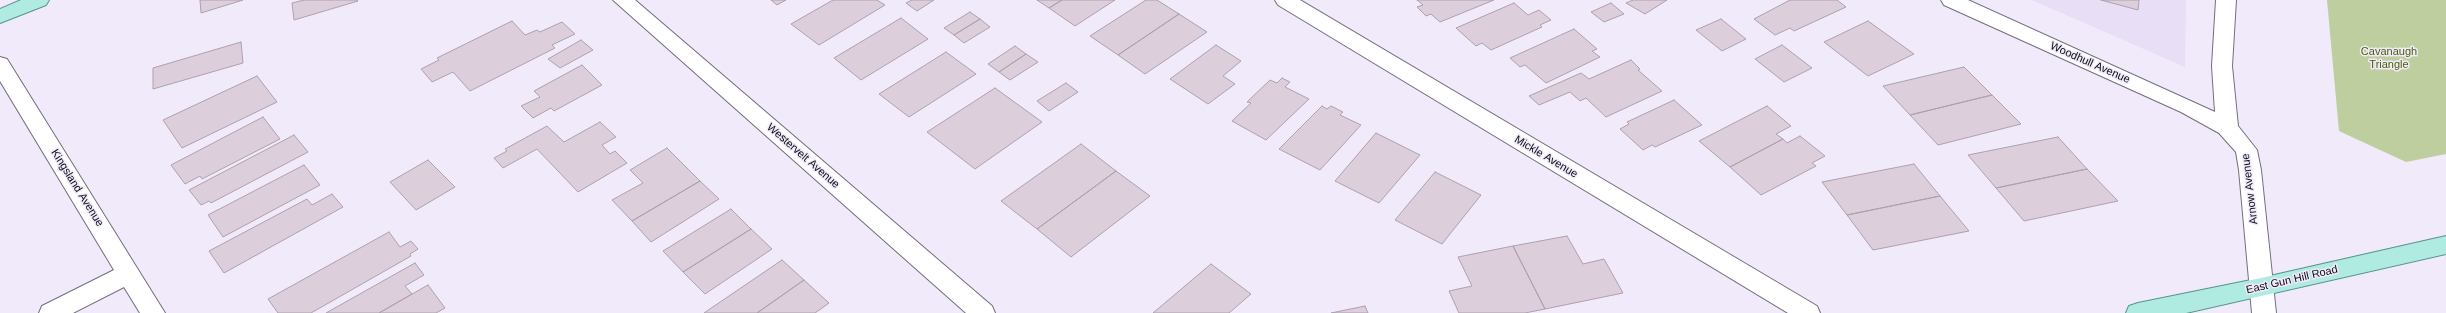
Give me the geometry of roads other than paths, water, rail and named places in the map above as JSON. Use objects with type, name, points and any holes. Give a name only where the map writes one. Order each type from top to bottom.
[{"type":"main road","points":[[0,16],[39,0]]},
{"type":"main road","name":"East Gun Hill Road","points":[[2138,313],[2261,288],[2446,245]]},
{"type":"street","name":"Westervelt Avenue","points":[[623,0],[983,313]]},
{"type":"street","name":"Mickle Avenue","points":[[1285,0],[1808,313]]},
{"type":"street","name":"Woodhull Avenue","points":[[1951,0],[2189,107],[2227,128]]},
{"type":"street","points":[[2226,0],[2222,66],[2227,128]]},
{"type":"street","name":"Kingsland Avenue","points":[[0,64],[153,313]]},
{"type":"street","name":"Arnow Avenue","points":[[2227,128],[2246,150],[2250,170],[2264,313]]},
{"type":"street","points":[[51,313],[129,273]]},
{"type":"park label","name":"Cavanaugh Triangle","points":[[2389,58]]}]
